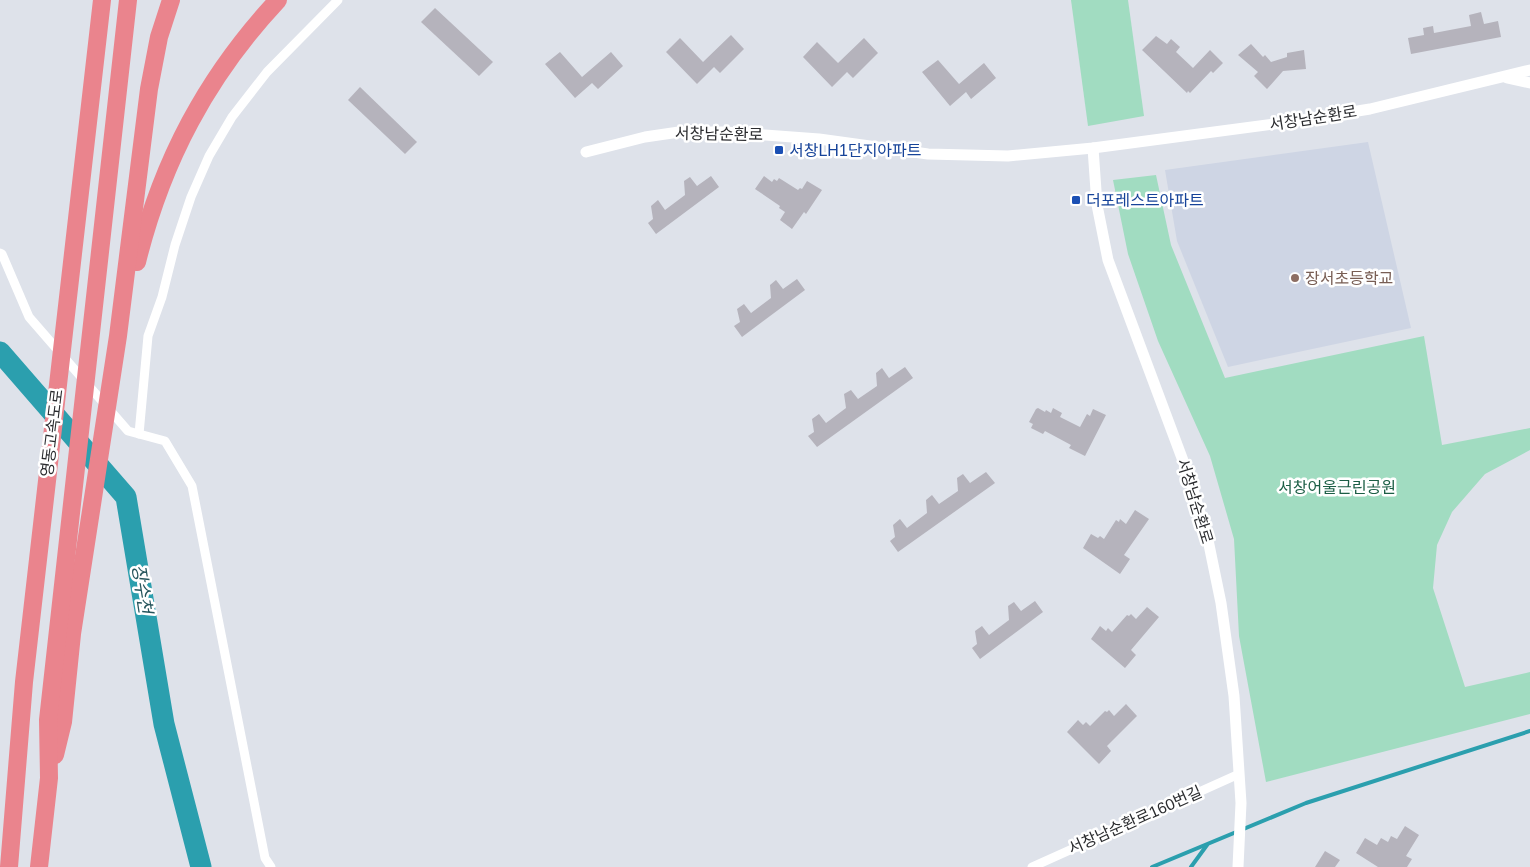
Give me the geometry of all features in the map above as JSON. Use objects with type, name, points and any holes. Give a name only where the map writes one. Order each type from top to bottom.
[{"type":"highway","name":"영동고속도로","points":[[9,867],[24,682],[102,0]]},
{"type":"highway","name":"영동고속도로","points":[[39,867],[56,721],[91,334],[128,0]]},
{"type":"highway","points":[[56,721],[72,634],[118,336],[149,89],[159,37],[171,0]]},
{"type":"highway","points":[[118,336],[142,242],[163,181],[183,133],[215,78],[253,27],[278,0]]},
{"type":"street","points":[[139,434],[148,336],[162,298],[175,244],[191,197],[210,156],[232,117],[267,72],[338,0]]},
{"type":"street","name":"서창남순환로","points":[[586,152],[645,137],[679,132],[724,132],[819,139],[928,154],[1008,156],[1093,148],[1289,122],[1370,109],[1530,70]]},
{"type":"street","points":[[1503,77],[1530,83]]},
{"type":"street","name":"서창남순환로","points":[[1093,148],[1097,205],[1108,260],[1188,474],[1207,535],[1221,603],[1234,696],[1241,803],[1238,867]]},
{"type":"street","points":[[0,252],[29,317],[128,430],[165,441],[192,486],[265,858],[271,867]]},
{"type":"street","name":"서창남순환로160번길","points":[[1032,867],[1239,774]]},
{"type":"shaded area","name":"장서초등학교","points":[[1368,142],[1411,328],[1228,367],[1177,241],[1165,170]]},
{"type":"green space","points":[[1071,0],[1128,0],[1144,116],[1088,126]]},
{"type":"green space","name":"서창어울근린공원","points":[[1156,175],[1171,245],[1225,378],[1424,336],[1442,445],[1530,428],[1530,450],[1485,474],[1452,512],[1437,545],[1433,588],[1465,687],[1530,672],[1530,714],[1266,782],[1239,636],[1234,539],[1210,456],[1158,341],[1128,254],[1113,180]]},
{"type":"building","points":[[435,8],[493,62],[479,76],[421,22]]},
{"type":"building","points":[[1481,12],[1484,24],[1498,21],[1501,37],[1411,54],[1408,38],[1424,35],[1423,28],[1433,26],[1434,33],[1471,26],[1469,15]]},
{"type":"building","points":[[731,35],[744,49],[720,73],[714,67],[697,84],[666,52],[680,38],[703,62]]},
{"type":"building","points":[[1156,36],[1167,44],[1171,39],[1180,47],[1176,52],[1193,68],[1210,50],[1223,63],[1213,73],[1211,71],[1190,93],[1188,91],[1187,93],[1142,50]]},
{"type":"building","points":[[864,38],[878,53],[853,78],[847,72],[832,87],[803,57],[817,42],[838,63]]},
{"type":"building","points":[[1251,44],[1263,57],[1265,55],[1271,62],[1287,57],[1287,53],[1304,50],[1306,69],[1283,71],[1267,89],[1254,76],[1258,72],[1238,55]]},
{"type":"building","points":[[560,52],[582,77],[611,52],[623,66],[598,89],[592,83],[575,98],[545,64]]},
{"type":"building","points":[[938,60],[959,84],[984,63],[996,78],[971,99],[966,92],[950,106],[922,72]]},
{"type":"building","points":[[360,87],[417,142],[405,154],[348,100]]},
{"type":"building","points":[[711,176],[719,187],[656,234],[648,223],[653,219],[651,206],[658,200],[665,210],[685,195],[684,181],[690,177],[697,186]]},
{"type":"building","points":[[764,176],[772,182],[774,179],[777,181],[779,178],[798,190],[802,189],[807,181],[822,190],[806,214],[804,212],[792,229],[780,220],[785,212],[779,208],[780,206],[755,189]]},
{"type":"building","points":[[797,279],[805,290],[742,337],[734,326],[740,322],[737,309],[744,304],[751,313],[771,298],[770,285],[776,280],[783,289]]},
{"type":"building","points":[[905,367],[913,378],[817,447],[808,436],[814,432],[812,419],[819,414],[826,423],[846,408],[844,394],[851,390],[858,399],[877,386],[876,373],[882,368],[889,378]]},
{"type":"building","points":[[1038,408],[1051,413],[1053,408],[1062,413],[1060,417],[1080,427],[1087,414],[1090,416],[1093,409],[1106,415],[1085,456],[1069,448],[1071,445],[1045,431],[1043,434],[1031,428],[1033,424],[1029,422]]},
{"type":"building","points":[[986,472],[995,483],[898,552],[890,541],[895,537],[893,525],[900,519],[907,528],[927,513],[926,500],[932,495],[939,504],[958,491],[957,478],[963,474],[970,483]]},
{"type":"building","points":[[1135,510],[1149,519],[1124,555],[1130,559],[1120,574],[1083,548],[1091,534],[1104,539],[1116,520],[1119,522],[1120,519],[1126,524]]},
{"type":"building","points":[[1035,601],[1043,612],[980,659],[972,648],[977,644],[975,631],[982,626],[989,635],[1009,620],[1008,606],[1014,602],[1021,611]]},
{"type":"building","points":[[1147,607],[1159,617],[1131,650],[1136,655],[1125,668],[1091,639],[1100,626],[1106,631],[1108,628],[1112,632],[1127,615],[1131,614],[1136,619]]},
{"type":"building","points":[[1126,704],[1137,716],[1107,746],[1111,751],[1099,764],[1067,732],[1078,720],[1083,725],[1086,722],[1090,726],[1105,711],[1109,710],[1114,716]]},
{"type":"building","points":[[1405,826],[1419,835],[1406,856],[1412,859],[1407,867],[1378,867],[1356,853],[1365,838],[1377,845],[1381,838],[1388,842],[1391,836],[1397,839]]},
{"type":"building","points":[[1325,851],[1340,860],[1335,867],[1315,867]]},
{"type":"waterway","name":"장수천","points":[[0,352],[126,497],[164,724],[201,867]]},
{"type":"waterway","points":[[1152,867],[1306,803],[1530,731]]},
{"type":"waterway","points":[[1191,867],[1207,845]]},
{"type":"place","name":"서창LH1단지아파트","points":[[779,150]]},
{"type":"place","name":"더포레스트아파트","points":[[1076,200]]},
{"type":"place","name":"장서초등학교","points":[[1295,278]]}]
